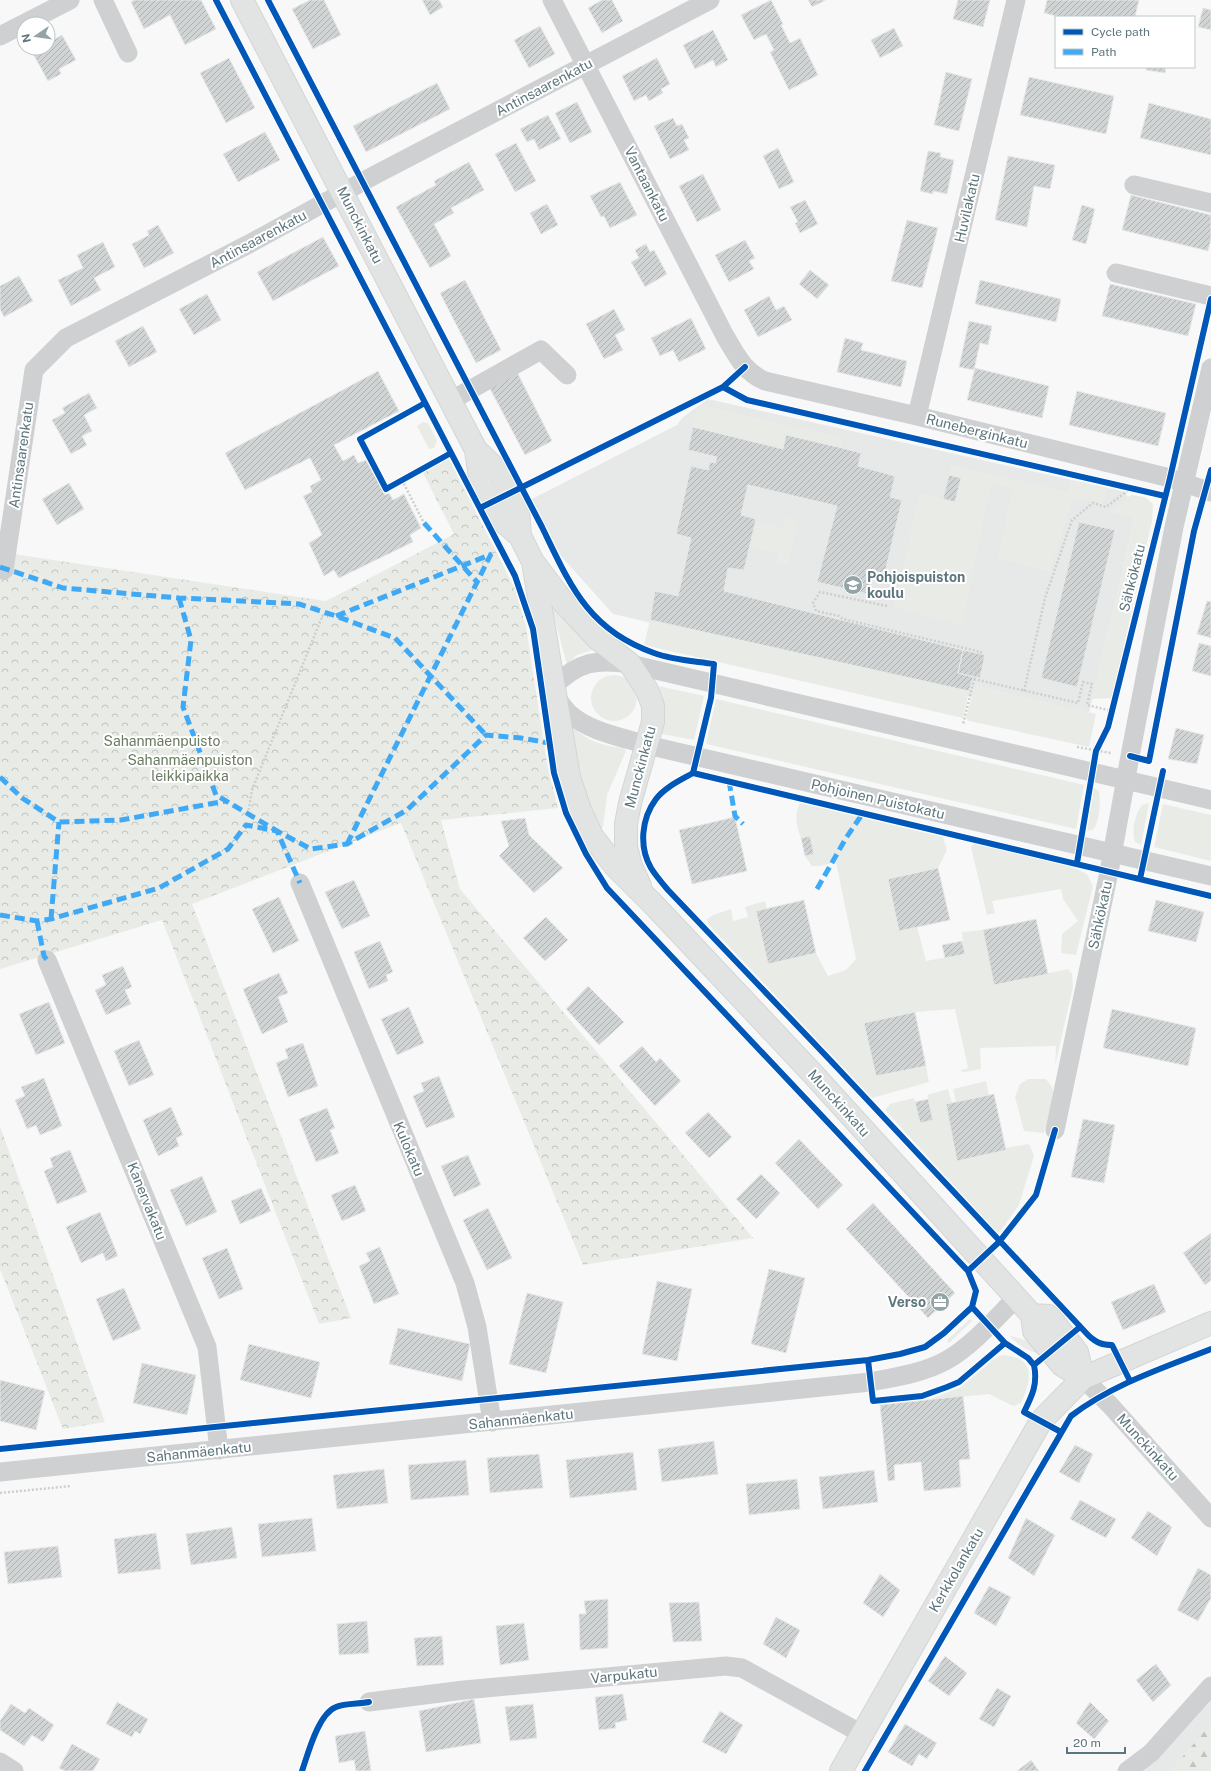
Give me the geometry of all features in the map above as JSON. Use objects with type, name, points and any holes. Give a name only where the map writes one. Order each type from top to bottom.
[{"type":"main road","name":"Munckinkatu","points":[[242,0],[344,193],[476,450],[481,484],[499,518],[520,536],[533,562],[564,603],[598,639],[630,664],[647,690],[653,706],[653,722],[630,803],[626,824],[626,847],[631,866],[644,894]]},
{"type":"main road","name":"Munckinkatu","points":[[533,562],[570,777],[580,810],[592,836],[615,866],[644,894],[812,1073],[1032,1315],[1034,1331],[1062,1365],[1083,1378]]},
{"type":"main road","points":[[1083,1378],[1211,1323]]},
{"type":"main road","name":"Kerkkolankatu","points":[[841,1771],[1041,1421],[1083,1378]]},
{"type":"street","points":[[0,36],[70,0]]},
{"type":"street","points":[[103,0],[128,53]]},
{"type":"street","name":"Vantaankatu","points":[[552,0],[725,336],[745,367]]},
{"type":"street","name":"Antinsaarenkatu","points":[[4,570],[34,370],[66,338],[249,244],[710,0]]},
{"type":"street","name":"Huvilakatu","points":[[917,416],[1016,0]]},
{"type":"street","points":[[1134,185],[1211,203]]},
{"type":"street","points":[[1116,273],[1211,296]]},
{"type":"street","points":[[450,401],[541,350],[567,374]]},
{"type":"street","name":"Runeberginkatu","points":[[745,367],[754,376],[765,381],[917,416],[1184,483],[1211,492]]},
{"type":"street","name":"Sähkökatu","points":[[1055,1130],[1113,854],[1130,756],[1184,483],[1211,368]]},
{"type":"street","points":[[555,692],[563,677],[594,661],[609,661],[630,664],[1211,800]]},
{"type":"street","name":"Pohjoinen Puistokatu","points":[[555,692],[571,715],[582,722],[595,728],[647,745],[1211,876]]},
{"type":"street","name":"Kulokatu","points":[[300,883],[465,1283],[477,1327],[492,1422]]},
{"type":"street","name":"Kanervakatu","points":[[47,960],[207,1347],[219,1450]]},
{"type":"street","name":"Sahanmäenkatu","points":[[0,1472],[870,1382],[907,1375],[935,1365],[956,1354],[1016,1298]]},
{"type":"street","name":"Munckinkatu","points":[[1083,1378],[1110,1405],[1211,1518]]},
{"type":"street","name":"Varpukatu","points":[[369,1702],[464,1690],[726,1666],[742,1668],[862,1734]]},
{"type":"street","points":[[1128,1771],[1151,1752],[1211,1686]]},
{"type":"street","points":[[0,1762],[14,1771]]},
{"type":"path","points":[[408,477],[399,481],[424,523]]},
{"type":"path","points":[[1123,487],[1137,490]]},
{"type":"path","points":[[1024,691],[1044,598],[1072,520],[1093,503],[1106,507],[1130,488]]},
{"type":"path","points":[[887,606],[820,592],[813,603],[816,611],[839,616],[843,619],[980,652],[963,724]]},
{"type":"path","points":[[248,814],[252,790],[324,612]]},
{"type":"path","points":[[960,668],[976,671]]},
{"type":"path","points":[[974,679],[1078,703],[1083,682],[1092,684],[1087,705],[1111,714],[1114,704]]},
{"type":"path","points":[[1093,773],[1096,751],[1099,745]]},
{"type":"path","points":[[215,1426],[257,1422]]},
{"type":"shaded area","name":"Pohjoispuiston koulu","points":[[708,399],[1126,492],[1135,518],[1089,713],[975,686],[972,697],[613,614],[561,556],[532,499],[677,425],[682,418]]},
{"type":"shaded area","points":[[1211,1701],[1211,1771],[1143,1771],[1158,1759]]},
{"type":"green space","points":[[701,405],[843,438],[842,448],[786,435],[783,449],[693,427],[691,417]]},
{"type":"green space","points":[[423,422],[428,423],[437,441],[434,448],[429,449],[417,426]]},
{"type":"green space","name":"Sahanmäenpuisto","points":[[449,459],[515,589],[526,627],[548,769],[558,808],[441,820],[460,889],[753,1238],[583,1265],[401,823],[192,904],[351,1318],[319,1324],[162,920],[0,969],[0,552],[326,601],[454,534],[423,473]]},
{"type":"green space","points":[[951,465],[1067,492],[1071,480],[1108,488],[1102,503],[1077,497],[1072,501],[1050,572],[998,558],[1013,488],[991,484],[962,625],[894,607],[920,493],[955,502],[961,478],[949,475]]},
{"type":"green space","points":[[1131,495],[1145,497],[1153,504],[1152,521],[1112,698],[1092,699],[1135,518],[1108,512]]},
{"type":"green space","points":[[786,518],[798,520],[787,565],[776,563],[778,553],[751,547],[757,522],[784,528]]},
{"type":"green space","points":[[555,609],[595,649],[577,655],[567,665],[553,613],[553,610]]},
{"type":"green space","points":[[650,620],[969,691],[963,718],[644,645]]},
{"type":"green space","points":[[614,675],[627,679],[633,685],[637,698],[633,711],[627,717],[614,721],[601,717],[595,711],[591,698],[595,685],[601,679]]},
{"type":"green space","points":[[659,686],[704,696],[694,740],[662,734],[662,698]]},
{"type":"green space","points":[[975,686],[1096,714],[1089,747],[969,721],[966,718]]},
{"type":"green space","points":[[716,699],[1084,785],[1076,829],[706,744]]},
{"type":"green space","points":[[571,725],[583,735],[595,742],[624,748],[626,751],[607,795],[603,827],[601,829],[582,789]]},
{"type":"green space","points":[[1094,788],[1099,791],[1099,811],[1093,830],[1087,831]]},
{"type":"green space","points":[[800,803],[943,837],[947,850],[938,868],[888,879],[899,931],[917,927],[926,961],[964,954],[962,932],[983,930],[994,985],[1068,969],[1072,974],[1073,987],[1055,1066],[1056,1046],[980,1048],[981,1069],[965,1072],[959,1071],[968,1068],[955,1009],[915,1012],[864,1023],[876,1076],[926,1066],[929,1082],[872,1098],[708,924],[707,919],[713,915],[731,909],[733,921],[748,917],[745,907],[765,901],[767,909],[816,953],[828,976],[846,970],[856,959],[836,862],[820,866],[812,866],[805,856],[814,854],[810,836],[801,838],[798,829],[796,816]]},
{"type":"green space","points":[[1149,803],[1141,845],[1135,842],[1133,833],[1134,823],[1137,813],[1142,805]]},
{"type":"green space","points":[[1163,804],[1211,815],[1211,861],[1154,847]]},
{"type":"green space","points":[[974,843],[1071,866],[1087,874],[1093,886],[1076,955],[1061,953],[1062,934],[1078,921],[1063,899],[1061,889],[992,901],[995,913],[987,915],[971,847]]},
{"type":"green space","points":[[1028,1079],[1046,1079],[1052,1087],[1054,1094],[1044,1133],[1024,1131],[1015,1097],[1020,1084]]},
{"type":"green space","points":[[986,1081],[989,1095],[956,1102],[953,1089]]},
{"type":"green space","points":[[948,1089],[952,1103],[946,1104],[957,1160],[1005,1150],[1005,1148],[1029,1144],[1034,1156],[1019,1205],[998,1234],[885,1110],[890,1104],[914,1098],[920,1123],[928,1099],[927,1095]]},
{"type":"green space","points":[[0,1126],[105,1422],[63,1429],[0,1269]]},
{"type":"green space","points":[[970,1319],[972,1321],[949,1343],[947,1340]]},
{"type":"green space","points":[[1009,1335],[1027,1341],[1039,1351],[1037,1353],[1025,1348],[1018,1344]]},
{"type":"green space","points":[[1002,1355],[1021,1360],[1026,1365],[1029,1378],[1021,1403],[1013,1406],[989,1394],[928,1400],[961,1387],[994,1359]]},
{"type":"green space","points":[[1211,1724],[1211,1771],[1172,1771],[1171,1770]]},
{"type":"building","points":[[134,0],[201,0],[216,29],[185,45],[170,15],[144,29],[131,2]]},
{"type":"building","points":[[310,0],[324,0],[341,35],[313,49],[292,9]]},
{"type":"building","points":[[422,0],[439,0],[443,7],[430,15]]},
{"type":"building","points":[[602,0],[612,0],[623,21],[602,33],[588,8]]},
{"type":"building","points":[[771,0],[783,24],[781,25],[790,43],[800,38],[818,75],[789,90],[770,52],[774,50],[766,34],[754,40],[741,15]]},
{"type":"building","points":[[808,0],[826,0],[812,7]]},
{"type":"building","points":[[958,0],[990,0],[983,27],[953,19]]},
{"type":"building","points":[[1047,0],[1139,0],[1135,16],[1057,16],[1044,13]]},
{"type":"building","points":[[1203,8],[1211,10],[1211,30],[1198,27]]},
{"type":"building","points":[[540,26],[555,54],[529,68],[514,40]]},
{"type":"building","points":[[894,28],[903,46],[880,58],[871,40]]},
{"type":"building","points":[[713,30],[728,60],[716,67],[713,60],[695,69],[683,45]]},
{"type":"building","points":[[62,35],[76,60],[59,69],[61,74],[48,81],[34,56],[56,56],[56,38]]},
{"type":"building","points":[[229,58],[255,108],[226,123],[200,73]]},
{"type":"building","points":[[657,58],[670,84],[661,89],[663,93],[649,101],[646,95],[634,101],[622,76]]},
{"type":"building","points":[[1146,68],[1166,68],[1165,73],[1146,70]]},
{"type":"building","points":[[946,72],[972,79],[959,131],[934,125]]},
{"type":"building","points":[[1029,77],[1114,96],[1106,134],[1020,115]]},
{"type":"building","points":[[437,83],[450,109],[366,152],[353,126]]},
{"type":"building","points":[[577,102],[592,132],[570,143],[555,113]]},
{"type":"building","points":[[1149,103],[1211,119],[1211,155],[1140,138]]},
{"type":"building","points":[[548,115],[561,139],[539,150],[534,139],[527,142],[520,129]]},
{"type":"building","points":[[673,118],[677,126],[682,124],[689,138],[684,140],[689,150],[670,159],[654,126]]},
{"type":"building","points":[[265,132],[280,160],[238,182],[223,154]]},
{"type":"building","points":[[516,143],[536,181],[515,192],[495,154]]},
{"type":"building","points":[[778,148],[794,182],[779,189],[763,156]]},
{"type":"building","points":[[928,151],[941,153],[940,157],[954,160],[947,194],[933,191],[933,194],[920,191]]},
{"type":"building","points":[[1008,156],[1055,165],[1050,189],[1034,186],[1027,227],[995,220]]},
{"type":"building","points":[[469,162],[484,190],[451,208],[454,213],[434,224],[451,256],[430,268],[396,207],[436,185],[434,181]]},
{"type":"building","points":[[703,174],[721,210],[697,222],[679,186]]},
{"type":"building","points":[[620,182],[637,215],[610,228],[604,216],[601,217],[590,196]]},
{"type":"building","points":[[1131,195],[1211,215],[1211,239],[1208,251],[1122,230]]},
{"type":"building","points":[[805,200],[818,224],[800,233],[795,223],[798,222],[790,207]]},
{"type":"building","points":[[547,204],[558,225],[541,234],[530,213]]},
{"type":"building","points":[[1082,205],[1095,209],[1086,244],[1072,240]]},
{"type":"building","points":[[907,220],[938,228],[922,288],[891,281]]},
{"type":"building","points":[[158,225],[174,253],[144,268],[132,244],[149,235],[147,231]]},
{"type":"building","points":[[323,237],[339,266],[273,301],[257,272]]},
{"type":"building","points":[[745,240],[755,258],[749,261],[754,269],[729,282],[715,255]]},
{"type":"building","points":[[103,242],[115,267],[94,278],[101,290],[71,306],[58,280],[83,268],[77,255]]},
{"type":"building","points":[[646,244],[650,252],[654,250],[667,274],[645,287],[631,262],[639,258],[635,250]]},
{"type":"building","points":[[810,270],[829,285],[817,299],[799,284]]},
{"type":"building","points":[[19,276],[33,301],[4,317],[0,309],[0,286]]},
{"type":"building","points":[[465,280],[501,350],[476,363],[440,293]]},
{"type":"building","points":[[980,280],[1061,299],[1056,322],[975,304]]},
{"type":"building","points":[[1110,284],[1196,304],[1188,336],[1102,316]]},
{"type":"building","points":[[207,294],[221,320],[194,335],[179,309]]},
{"type":"building","points":[[769,296],[776,310],[784,306],[792,320],[758,337],[744,310]]},
{"type":"building","points":[[614,309],[625,330],[615,335],[623,350],[604,359],[586,324]]},
{"type":"building","points":[[691,318],[706,349],[679,362],[673,350],[660,356],[651,338]]},
{"type":"building","points":[[969,321],[992,326],[988,345],[980,343],[974,370],[959,367]]},
{"type":"building","points":[[143,326],[157,352],[129,367],[115,341]]},
{"type":"building","points":[[845,338],[863,343],[861,350],[907,361],[901,387],[837,372]]},
{"type":"building","points":[[975,368],[1049,386],[1042,418],[967,400]]},
{"type":"building","points":[[516,370],[552,441],[525,455],[488,385]]},
{"type":"building","points":[[378,371],[399,411],[334,445],[343,461],[354,455],[358,463],[366,460],[385,495],[389,493],[393,500],[404,494],[421,528],[410,535],[413,542],[339,578],[334,570],[324,576],[309,543],[322,535],[303,496],[312,492],[310,486],[321,480],[310,458],[245,490],[225,453]]},
{"type":"building","points":[[1077,391],[1166,413],[1158,446],[1069,425]]},
{"type":"building","points":[[89,393],[97,408],[84,415],[92,431],[82,436],[87,445],[71,454],[52,420],[65,413],[62,408]]},
{"type":"building","points":[[693,427],[783,449],[786,435],[842,448],[861,453],[858,466],[895,476],[890,497],[902,500],[883,581],[872,578],[868,594],[817,582],[837,506],[748,485],[741,515],[756,519],[744,570],[728,568],[724,591],[963,650],[958,673],[973,677],[969,691],[650,620],[655,591],[678,596],[691,538],[676,534],[691,466],[708,470],[710,462],[715,463],[717,457],[688,450]]},
{"type":"building","points":[[949,475],[961,478],[955,502],[943,499]]},
{"type":"building","points":[[69,483],[84,509],[57,525],[42,499]]},
{"type":"building","points":[[1079,522],[1115,530],[1077,687],[1041,678]]},
{"type":"building","points":[[1207,601],[1211,602],[1211,638],[1197,634]]},
{"type":"building","points":[[1199,643],[1211,646],[1211,676],[1192,671]]},
{"type":"building","points":[[963,650],[985,655],[980,678],[958,673]]},
{"type":"building","points":[[1176,728],[1204,735],[1197,764],[1168,759]]},
{"type":"building","points":[[735,817],[747,871],[692,884],[679,830]]},
{"type":"building","points":[[525,818],[529,835],[563,868],[534,893],[499,856],[509,846],[501,821]]},
{"type":"building","points":[[810,836],[814,854],[805,856],[801,838]]},
{"type":"building","points":[[938,868],[950,920],[899,931],[888,879]]},
{"type":"building","points":[[354,880],[370,916],[342,929],[325,892]]},
{"type":"building","points":[[279,897],[299,941],[273,953],[252,909]]},
{"type":"building","points":[[804,900],[816,953],[768,964],[756,911]]},
{"type":"building","points":[[1156,900],[1204,912],[1196,942],[1148,931]]},
{"type":"building","points":[[546,917],[568,940],[545,961],[523,938]]},
{"type":"building","points":[[1036,919],[1048,974],[994,985],[983,930]]},
{"type":"building","points":[[380,941],[393,972],[386,975],[388,981],[369,989],[354,952]]},
{"type":"building","points":[[962,941],[965,954],[945,958],[942,945]]},
{"type":"building","points":[[123,966],[132,987],[125,990],[131,1004],[106,1015],[95,990],[106,985],[102,975]]},
{"type":"building","points":[[279,973],[288,993],[278,997],[288,1022],[262,1034],[243,989]]},
{"type":"building","points":[[588,986],[624,1022],[599,1045],[566,1009]]},
{"type":"building","points":[[49,1002],[65,1043],[36,1055],[19,1014]]},
{"type":"building","points":[[409,1007],[424,1043],[397,1055],[381,1019]]},
{"type":"building","points":[[1112,1009],[1196,1028],[1188,1066],[1103,1048]]},
{"type":"building","points":[[915,1012],[926,1066],[876,1076],[864,1023]]},
{"type":"building","points":[[139,1040],[154,1075],[129,1086],[114,1051]]},
{"type":"building","points":[[303,1043],[318,1086],[288,1097],[276,1063],[288,1058],[285,1049]]},
{"type":"building","points":[[642,1046],[656,1062],[660,1058],[681,1081],[655,1106],[619,1066]]},
{"type":"building","points":[[439,1076],[455,1117],[426,1128],[413,1096],[424,1091],[421,1083]]},
{"type":"building","points":[[44,1078],[62,1126],[40,1135],[36,1125],[27,1129],[15,1100],[25,1096],[21,1087]]},
{"type":"building","points":[[994,1094],[1006,1150],[957,1161],[946,1104]]},
{"type":"building","points":[[928,1099],[933,1120],[920,1123],[915,1102]]},
{"type":"building","points":[[171,1107],[183,1135],[176,1138],[179,1146],[158,1156],[143,1120]]},
{"type":"building","points":[[327,1108],[335,1128],[330,1130],[339,1153],[316,1162],[299,1119]]},
{"type":"building","points":[[708,1112],[732,1137],[709,1158],[685,1133]]},
{"type":"building","points":[[1083,1119],[1115,1125],[1104,1183],[1071,1177]]},
{"type":"building","points":[[799,1139],[843,1185],[818,1209],[775,1163]]},
{"type":"building","points":[[70,1150],[87,1192],[57,1204],[44,1171],[53,1167],[50,1158]]},
{"type":"building","points":[[468,1155],[481,1185],[454,1197],[441,1166]]},
{"type":"building","points":[[761,1174],[780,1193],[756,1219],[736,1199]]},
{"type":"building","points":[[202,1176],[217,1212],[186,1226],[170,1190]]},
{"type":"building","points":[[355,1185],[366,1211],[342,1221],[331,1195]]},
{"type":"building","points":[[261,1188],[271,1211],[240,1224],[231,1201]]},
{"type":"building","points":[[873,1203],[955,1293],[928,1318],[846,1229]]},
{"type":"building","points":[[488,1208],[512,1258],[487,1270],[463,1220]]},
{"type":"building","points":[[100,1212],[118,1256],[106,1261],[103,1253],[81,1263],[66,1227]]},
{"type":"building","points":[[1211,1233],[1211,1280],[1205,1285],[1183,1253]]},
{"type":"building","points":[[380,1247],[399,1294],[374,1304],[359,1266],[370,1261],[366,1253]]},
{"type":"building","points":[[227,1248],[243,1289],[219,1299],[202,1258]]},
{"type":"building","points":[[769,1269],[805,1278],[786,1353],[751,1344]]},
{"type":"building","points":[[657,1281],[692,1289],[677,1361],[642,1354]]},
{"type":"building","points":[[1154,1284],[1166,1312],[1123,1330],[1111,1302]]},
{"type":"building","points":[[124,1288],[141,1329],[113,1341],[96,1299]]},
{"type":"building","points":[[527,1293],[563,1302],[546,1373],[509,1364]]},
{"type":"building","points":[[398,1328],[470,1344],[462,1381],[389,1364]]},
{"type":"building","points":[[249,1344],[320,1362],[311,1398],[240,1380]]},
{"type":"building","points":[[142,1363],[196,1375],[187,1415],[133,1403]]},
{"type":"building","points":[[0,1380],[45,1391],[36,1430],[0,1421]]},
{"type":"building","points":[[963,1396],[970,1459],[959,1460],[961,1487],[924,1491],[921,1462],[894,1465],[895,1480],[888,1481],[880,1405]]},
{"type":"building","points":[[714,1441],[718,1474],[662,1482],[658,1449]]},
{"type":"building","points":[[1075,1445],[1093,1454],[1079,1483],[1059,1472]]},
{"type":"building","points":[[633,1452],[637,1490],[570,1498],[566,1460]]},
{"type":"building","points":[[539,1454],[543,1488],[490,1493],[487,1458]]},
{"type":"building","points":[[466,1460],[469,1495],[411,1500],[408,1465]]},
{"type":"building","points":[[384,1469],[388,1503],[337,1509],[333,1475]]},
{"type":"building","points":[[874,1470],[878,1502],[823,1509],[819,1477]]},
{"type":"building","points":[[797,1479],[800,1509],[749,1515],[746,1484]]},
{"type":"building","points":[[1080,1500],[1116,1519],[1106,1538],[1070,1519]]},
{"type":"building","points":[[1148,1511],[1172,1527],[1157,1556],[1131,1538]]},
{"type":"building","points":[[312,1518],[316,1551],[262,1557],[258,1524]]},
{"type":"building","points":[[1026,1518],[1055,1535],[1034,1576],[1008,1558]]},
{"type":"building","points":[[232,1527],[237,1558],[191,1565],[186,1534]]},
{"type":"building","points":[[156,1533],[161,1569],[118,1574],[114,1539]]},
{"type":"building","points":[[58,1546],[62,1577],[8,1584],[4,1552]]},
{"type":"building","points":[[1198,1568],[1211,1575],[1211,1598],[1198,1621],[1177,1610]]},
{"type":"building","points":[[880,1574],[900,1590],[883,1617],[863,1603]]},
{"type":"building","points":[[989,1586],[1011,1597],[996,1626],[974,1613]]},
{"type":"building","points":[[608,1599],[608,1648],[580,1650],[579,1614],[586,1614],[584,1601]]},
{"type":"building","points":[[699,1602],[702,1641],[673,1642],[669,1603]]},
{"type":"building","points":[[776,1617],[800,1630],[786,1658],[763,1644]]},
{"type":"building","points":[[367,1621],[369,1653],[339,1655],[337,1624]]},
{"type":"building","points":[[524,1623],[529,1660],[500,1665],[496,1626]]},
{"type":"building","points":[[442,1636],[444,1665],[417,1666],[414,1638]]},
{"type":"building","points":[[945,1656],[967,1673],[949,1696],[928,1681]]},
{"type":"building","points":[[1156,1664],[1171,1685],[1153,1702],[1136,1680]]},
{"type":"building","points":[[997,1688],[1011,1696],[994,1727],[979,1719]]},
{"type":"building","points":[[623,1694],[627,1720],[615,1723],[616,1728],[599,1730],[595,1697]]},
{"type":"building","points":[[474,1699],[481,1743],[426,1752],[419,1711]]},
{"type":"building","points":[[117,1702],[148,1719],[140,1734],[135,1731],[132,1737],[106,1724]]},
{"type":"building","points":[[1090,1702],[1109,1721],[1094,1739],[1076,1723]]},
{"type":"building","points":[[11,1704],[25,1713],[29,1708],[54,1725],[43,1742],[32,1735],[24,1746],[0,1730],[0,1721]]},
{"type":"building","points":[[533,1704],[537,1738],[510,1741],[505,1707]]},
{"type":"building","points":[[720,1711],[743,1725],[726,1754],[702,1742]]},
{"type":"building","points":[[905,1724],[937,1743],[927,1759],[919,1754],[912,1766],[888,1752]]},
{"type":"building","points":[[365,1731],[371,1771],[356,1771],[354,1760],[339,1763],[335,1736]]},
{"type":"building","points":[[72,1744],[100,1759],[93,1771],[65,1771],[59,1768]]},
{"type":"building","points":[[1031,1760],[1039,1771],[1017,1771]]},
{"type":"marked path","points":[[424,523],[477,582]]},
{"type":"marked path","points":[[347,844],[491,554]]},
{"type":"marked path","points":[[336,616],[492,554]]},
{"type":"marked path","points":[[0,567],[63,588],[179,598],[299,604],[336,616],[395,638],[486,735]]},
{"type":"marked path","points":[[179,598],[191,640],[183,707],[216,795],[277,831],[300,883]]},
{"type":"marked path","points":[[0,915],[37,921],[51,919],[159,888],[228,849],[246,825],[277,831],[311,849],[347,844],[407,810],[486,735],[521,738],[549,743]]},
{"type":"marked path","points":[[0,777],[22,798],[59,822],[121,820],[226,801]]},
{"type":"marked path","points":[[729,781],[735,816],[743,824]]},
{"type":"marked path","points":[[817,889],[846,838],[863,813]]},
{"type":"marked path","points":[[51,919],[59,822]]},
{"type":"marked path","points":[[37,921],[44,956],[47,960]]},
{"type":"cycle path","points":[[0,1449],[868,1360],[900,1354],[925,1347],[944,1333],[972,1307],[976,1291],[968,1271],[607,888],[586,854],[566,813],[554,773],[533,629],[515,576],[216,0]]},
{"type":"cycle path","points":[[268,0],[572,586],[597,618],[613,632],[631,643],[654,653],[668,657],[714,664],[711,698],[693,773]]},
{"type":"cycle path","points":[[1077,863],[1096,751],[1108,727],[1170,478],[1211,299]]},
{"type":"cycle path","points":[[480,508],[723,387],[745,367]]},
{"type":"cycle path","points":[[723,387],[747,400],[1165,496]]},
{"type":"cycle path","points":[[425,403],[360,439],[386,489],[451,453]]},
{"type":"cycle path","points":[[1130,756],[1149,761],[1194,531],[1211,470]]},
{"type":"cycle path","points":[[1140,879],[1163,771]]},
{"type":"cycle path","points":[[1130,1381],[1112,1345],[1105,1345],[1089,1336],[668,890],[653,871],[647,860],[643,842],[643,833],[647,815],[656,799],[673,784],[693,773],[1211,896]]},
{"type":"cycle path","points":[[968,1271],[999,1242],[1036,1195],[1055,1130]]},
{"type":"cycle path","points":[[972,1307],[1005,1343],[1028,1358],[1034,1365]]},
{"type":"cycle path","points":[[1061,1432],[1024,1412],[1032,1395],[1035,1384],[1034,1365],[1080,1327]]},
{"type":"cycle path","points":[[868,1360],[873,1401],[922,1396],[959,1382],[1005,1343]]},
{"type":"cycle path","points":[[865,1771],[1071,1416],[1087,1405],[1121,1386],[1211,1349]]},
{"type":"cycle path","points":[[302,1771],[314,1735],[330,1711],[336,1707],[348,1704],[369,1702]]},
{"type":"place","name":"Pohjoispuiston koulu","points":[[853,585]]},
{"type":"place","name":"Verso","points":[[940,1302]]},
{"type":"park label","name":"Sahanmäenpuiston leikkipaikka","points":[[190,768]]}]
